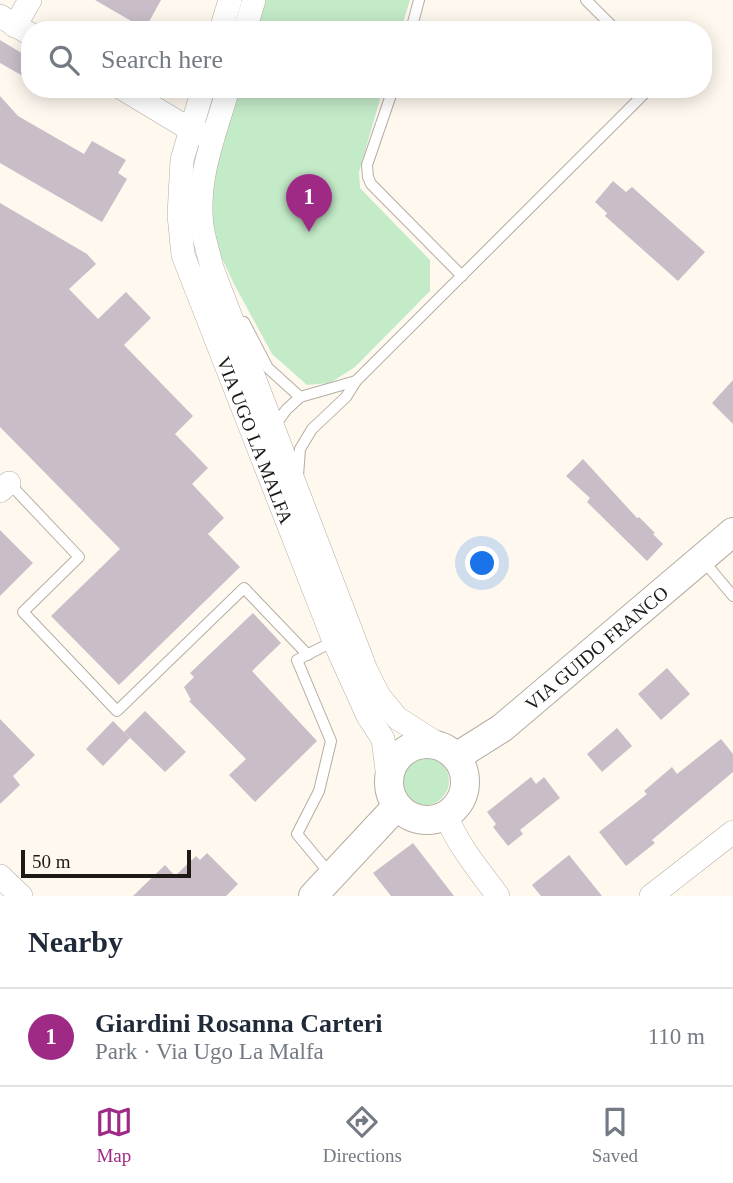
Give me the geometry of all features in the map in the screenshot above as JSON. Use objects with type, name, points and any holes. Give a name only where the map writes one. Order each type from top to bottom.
[{"type":"street","points":[[15,25],[30,0]]},
{"type":"street","points":[[224,21],[230,0]]},
{"type":"street","points":[[248,21],[254,0]]},
{"type":"street","points":[[139,98],[201,134]]},
{"type":"street","name":"VIA UGO LA MALFA","points":[[203,98],[202,227],[212,268],[297,486],[368,716],[383,739],[388,778]]},
{"type":"street","name":"VIA UGO LA MALFA","points":[[223,98],[201,134],[181,160],[179,215],[183,255],[258,448],[344,637],[379,696],[397,718],[450,752]]},
{"type":"street","points":[[258,448],[274,427]]},
{"type":"street","name":"VIA GUIDO FRANCO","points":[[450,752],[502,728],[733,532]]},
{"type":"street","points":[[420,744],[432,744],[450,752],[462,766],[465,789],[455,808],[433,820],[420,820],[407,815],[392,798],[388,778],[391,766],[408,748],[420,744]]},
{"type":"street","points":[[323,887],[397,806]]},
{"type":"street","points":[[446,815],[466,853],[498,896]]},
{"type":"street","points":[[651,896],[733,832]]},
{"type":"street","points":[[0,876],[21,896]]},
{"type":"lane","points":[[413,21],[419,0]]},
{"type":"lane","points":[[586,0],[607,21]]},
{"type":"lane","points":[[390,98],[367,165],[368,177],[371,184],[462,275]]},
{"type":"lane","points":[[297,486],[300,449],[312,429],[346,397],[356,381],[640,98]]},
{"type":"lane","points":[[223,297],[240,313],[268,368],[300,397]]},
{"type":"lane","points":[[274,427],[300,397],[356,381]]},
{"type":"lane","points":[[4,487],[79,557],[23,611],[117,711],[244,587],[308,655]]},
{"type":"lane","points":[[702,559],[733,596]]},
{"type":"lane","points":[[323,887],[297,834],[318,791],[331,741],[298,660],[344,637]]},
{"type":"green space","points":[[262,0],[410,0],[404,21],[256,21]]},
{"type":"green space","points":[[231,98],[380,98],[359,172],[360,188],[430,260],[430,291],[355,367],[330,383],[307,385],[272,354],[218,250],[210,215],[211,169]]},
{"type":"green space","points":[[425,757],[442,764],[449,781],[442,798],[425,805],[408,798],[401,781],[408,764]]},
{"type":"building","points":[[95,0],[161,0],[149,21],[131,21]]},
{"type":"building","points":[[0,40],[21,53],[21,75],[0,63]]},
{"type":"building","points":[[0,96],[18,116],[84,154],[92,141],[126,160],[118,173],[127,179],[102,222],[0,163]]},
{"type":"building","points":[[613,181],[626,192],[632,187],[705,252],[678,281],[605,216],[607,213],[595,202]]},
{"type":"building","points":[[0,203],[87,254],[96,264],[69,289],[98,319],[126,292],[151,318],[124,345],[193,416],[175,434],[208,468],[192,484],[224,518],[208,534],[240,567],[119,685],[51,616],[120,549],[0,427]]},
{"type":"building","points":[[733,380],[733,424],[712,403]]},
{"type":"building","points":[[583,459],[663,544],[647,561],[587,502],[590,498],[566,476]]},
{"type":"building","points":[[0,530],[33,563],[0,596]]},
{"type":"building","points":[[253,613],[281,643],[252,671],[317,741],[255,802],[229,775],[246,759],[189,701],[191,700],[184,687],[194,677],[190,673]]},
{"type":"building","points":[[667,668],[690,694],[661,720],[638,694]]},
{"type":"building","points":[[145,711],[186,752],[165,772],[124,732]]},
{"type":"building","points":[[0,719],[35,755],[13,776],[20,785],[0,804]]},
{"type":"building","points":[[113,721],[130,738],[103,766],[86,749]]},
{"type":"building","points":[[617,728],[632,746],[602,772],[587,754]]},
{"type":"building","points":[[721,739],[733,754],[733,772],[652,840],[655,843],[626,866],[599,832],[647,794],[644,791],[672,767],[677,774]]},
{"type":"building","points":[[531,777],[536,784],[544,777],[560,798],[520,830],[523,834],[508,846],[493,827],[496,824],[487,812]]},
{"type":"building","points":[[413,843],[454,896],[391,896],[373,873]]},
{"type":"building","points":[[207,853],[238,884],[226,896],[133,896],[165,865],[175,876],[196,856],[200,860]]},
{"type":"building","points":[[569,855],[602,896],[541,896],[532,885]]},
{"type":"place","name":"Giardini Rosanna Carteri","points":[[309,232]]}]
